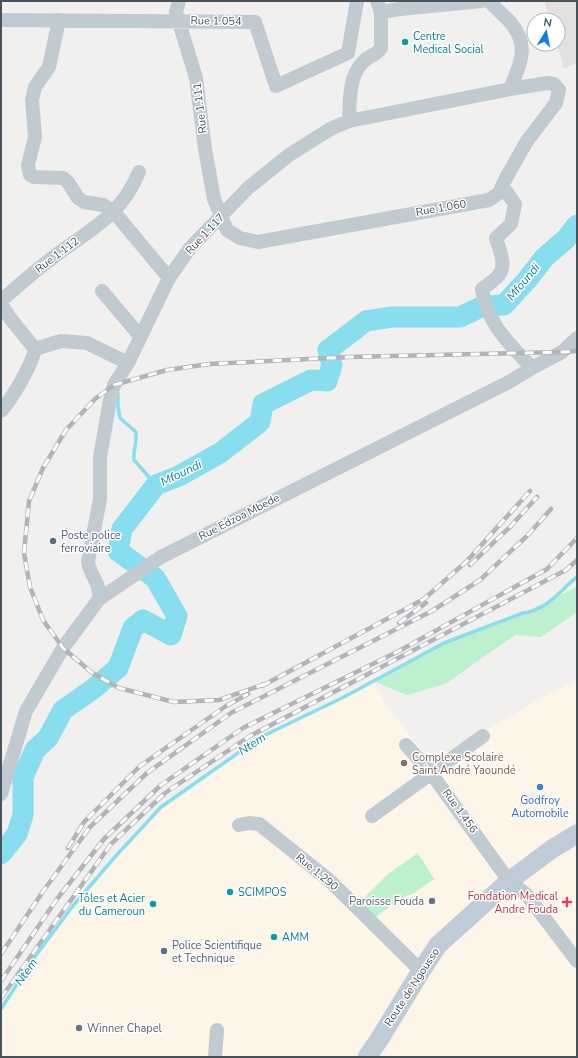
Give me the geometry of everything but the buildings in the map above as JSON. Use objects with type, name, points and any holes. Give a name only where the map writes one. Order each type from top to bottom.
[{"type":"main road","name":"Route de Ngousso","points":[[367,1057],[438,945],[509,881],[552,849],[577,834]]},
{"type":"street","name":"Rue 1.111","points":[[179,1],[176,12],[180,21],[196,78],[205,149],[214,199],[221,217]]},
{"type":"street","name":"Rue 1.054","points":[[1,20],[256,22],[276,86],[348,53],[357,1]]},
{"type":"street","points":[[349,121],[352,82],[357,70],[364,60],[378,53],[381,48],[379,7],[408,8],[482,1]]},
{"type":"street","points":[[489,1],[511,23],[520,37],[523,47],[522,57],[510,89]]},
{"type":"street","points":[[59,20],[49,66],[35,87],[32,100],[35,137],[28,165],[30,175],[34,177],[63,178],[68,182],[78,198],[84,202],[104,205],[114,212],[169,278]]},
{"type":"street","name":"Rue 1.060","points":[[221,217],[227,230],[240,238],[258,242],[489,200],[499,193],[527,141],[556,103],[559,90],[554,84],[547,83],[510,89]]},
{"type":"street","name":"Rue 1.117","points":[[99,599],[100,590],[90,571],[88,562],[100,499],[100,458],[110,400],[114,385],[128,363],[169,278],[190,248],[248,188],[290,155],[332,128],[349,121],[510,89]]},
{"type":"street","name":"Rue 1.112","points":[[1,300],[50,259],[114,212],[127,196],[139,172]]},
{"type":"street","points":[[502,186],[515,204],[511,224],[496,238],[502,258],[500,275],[482,289],[486,307],[500,333],[532,368]]},
{"type":"street","points":[[102,291],[140,336]]},
{"type":"street","points":[[1,304],[10,318],[35,349]]},
{"type":"street","name":"Rue Edzoa Mbede","points":[[1,794],[26,711],[63,648],[99,599],[161,557],[508,382],[562,352],[577,338]]},
{"type":"street","points":[[35,349],[61,341],[86,343],[128,363]]},
{"type":"street","points":[[1,411],[10,400],[33,358],[35,349]]},
{"type":"street","points":[[372,816],[483,736]]},
{"type":"street","name":"Rue 1.456","points":[[406,745],[431,772],[509,881],[527,895],[577,961]]},
{"type":"street","name":"Rue 1.290","points":[[239,825],[249,823],[259,824],[329,880],[421,970]]},
{"type":"street","points":[[215,1057],[217,1030]]},
{"type":"shaded area","points":[[544,1],[577,1],[577,63],[564,69],[559,52],[566,52],[566,12],[547,12]]},
{"type":"shaded area","points":[[577,680],[577,820],[545,842],[507,872],[426,947],[357,1057],[1,1057],[1,1009],[34,958],[72,907],[146,821],[265,735],[373,681],[385,703],[422,751],[443,755],[543,697]]},
{"type":"shaded area","points":[[577,843],[577,1057],[381,1057],[403,1021],[430,970],[447,950],[521,882]]},
{"type":"green space","points":[[577,586],[577,612],[541,637],[515,635],[445,684],[407,695],[373,681],[444,643],[523,613]]},
{"type":"green space","points":[[418,853],[434,879],[436,878],[414,893],[402,898],[374,918],[360,902],[388,874]]},
{"type":"waterway","name":"Mfoundi","points":[[1,854],[17,834],[23,815],[23,777],[35,750],[48,738],[63,710],[93,689],[118,668],[133,628],[143,620],[171,635],[177,616],[155,578],[118,551],[122,529],[156,485],[179,476],[220,453],[260,422],[263,404],[311,380],[327,381],[332,365],[328,350],[366,321],[392,317],[460,317],[483,306],[504,305],[527,280],[544,258],[566,239],[577,225]]},
{"type":"waterway","points":[[118,394],[120,418],[136,432],[134,460],[156,485]]},
{"type":"waterway","name":"Ntem","points":[[1,1009],[34,958],[72,907],[114,858],[161,807],[261,737],[344,697],[444,643],[539,608],[553,599],[577,577]]},
{"type":"railway","points":[[265,684],[219,700],[174,702],[119,688],[91,672],[63,648],[43,620],[30,587],[24,553],[29,501],[43,468],[66,430],[95,399],[114,385],[167,370],[209,364],[349,357],[577,351]]},
{"type":"railway","points":[[262,686],[424,599],[467,561],[530,491]]},
{"type":"railway","points":[[470,565],[511,526],[537,497]]},
{"type":"railway","points":[[1,954],[44,890],[90,827],[147,773],[231,713],[432,611],[480,580],[527,536],[551,509]]},
{"type":"railway","points":[[1,981],[57,899],[104,839],[161,785],[243,728],[399,651],[547,569],[577,538]]},
{"type":"railway","points":[[1,998],[111,844],[165,793],[250,736],[566,570],[577,560]]},
{"type":"railway","points":[[399,623],[426,603]]},
{"type":"railway","points":[[68,848],[84,822],[140,766],[226,706],[248,694]]},
{"type":"place","name":"Centre Medical Social","points":[[405,42]]},
{"type":"place","name":"Poste police ferroviaire","points":[[53,541]]},
{"type":"place","name":"Complexe Scolaire Saint André Yaoundé","points":[[404,763]]},
{"type":"place","name":"Godfroy Automobile","points":[[540,787]]},
{"type":"place","name":"SCIMPOS","points":[[230,892]]},
{"type":"place","name":"Paroisse Fouda","points":[[432,901]]},
{"type":"place","name":"Fondation Medical Andre Fouda","points":[[567,902]]},
{"type":"place","name":"Tôles et Acier du Cameroun","points":[[153,904]]},
{"type":"place","name":"AMM","points":[[274,937]]},
{"type":"place","name":"Police Scientifique et Technique","points":[[164,951]]},
{"type":"place","name":"Winner Chapel","points":[[79,1028]]}]
